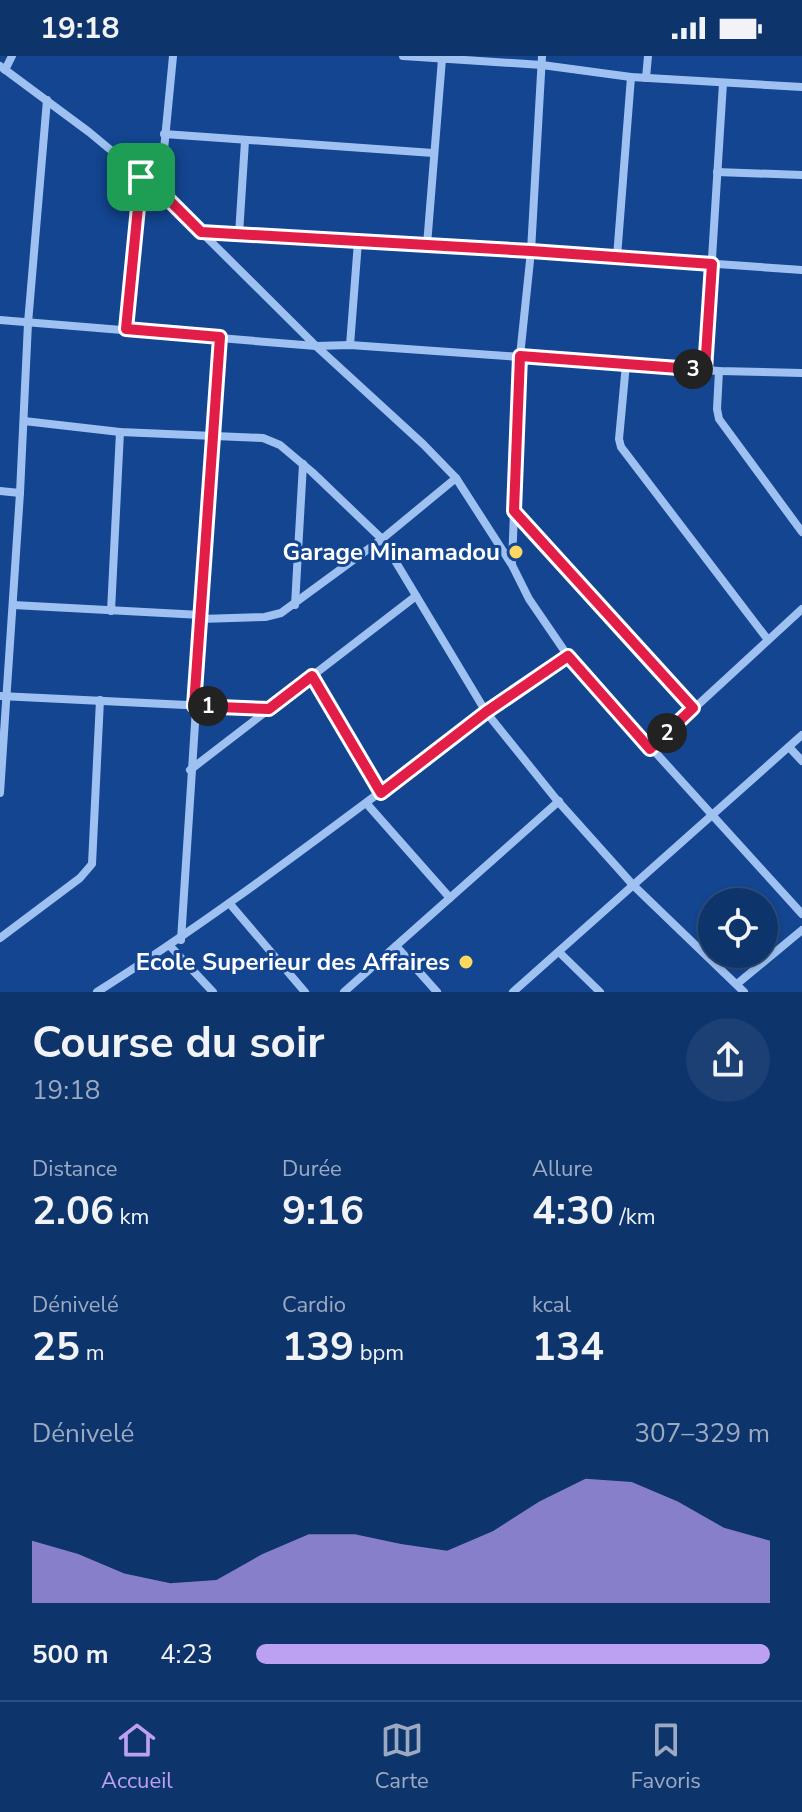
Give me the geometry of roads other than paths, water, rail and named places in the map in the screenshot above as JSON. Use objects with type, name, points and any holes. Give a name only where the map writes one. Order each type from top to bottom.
[{"type":"street","points":[[12,56],[3,68],[160,191],[316,346],[456,478],[512,565],[529,599],[568,656],[802,914]]},
{"type":"street","points":[[160,191],[173,56]]},
{"type":"street","points":[[403,56],[542,60],[631,77],[802,87]]},
{"type":"street","points":[[646,78],[648,56]]},
{"type":"street","points":[[427,245],[442,59]]},
{"type":"street","points":[[512,565],[520,356],[531,251],[542,60]]},
{"type":"street","points":[[617,257],[631,77]]},
{"type":"street","points":[[705,370],[723,83]]},
{"type":"street","points":[[0,793],[28,323],[47,100]]},
{"type":"street","points":[[164,134],[433,153]]},
{"type":"street","points":[[239,234],[245,141]]},
{"type":"street","points":[[717,172],[802,175]]},
{"type":"street","points":[[126,329],[141,177]]},
{"type":"street","points":[[201,232],[802,270]]},
{"type":"street","points":[[350,345],[358,242]]},
{"type":"street","points":[[0,320],[316,346],[350,345],[719,371],[802,373]]},
{"type":"street","points":[[181,940],[220,337]]},
{"type":"street","points":[[626,364],[619,439],[621,447],[768,640]]},
{"type":"street","points":[[719,371],[719,419],[802,532]]},
{"type":"street","points":[[24,421],[120,432],[214,435],[273,441],[303,464],[382,539],[486,712],[559,801],[633,885],[744,992]]},
{"type":"street","points":[[111,611],[120,432]]},
{"type":"street","points":[[295,605],[303,464]]},
{"type":"street","points":[[13,605],[200,617],[265,617],[281,613],[382,539],[456,478]]},
{"type":"street","points":[[0,491],[20,493]]},
{"type":"street","points":[[514,511],[693,708]]},
{"type":"street","points":[[190,770],[416,596]]},
{"type":"street","points":[[650,749],[801,611]]},
{"type":"street","points":[[97,992],[181,940],[367,804],[486,712],[568,656]]},
{"type":"street","points":[[312,676],[381,793]]},
{"type":"street","points":[[4,696],[269,709]]},
{"type":"street","points":[[0,938],[80,878],[92,864],[100,700]]},
{"type":"street","points":[[513,992],[802,735]]},
{"type":"street","points":[[789,747],[802,761]]},
{"type":"street","points":[[344,992],[559,801]]},
{"type":"street","points":[[367,804],[450,898]]},
{"type":"street","points":[[230,904],[305,992]]},
{"type":"street","points":[[737,984],[802,930]]},
{"type":"street","points":[[170,946],[213,992]]},
{"type":"street","points":[[396,946],[437,992]]},
{"type":"street","points":[[559,952],[600,992]]},
{"type":"place","name":"Garage Minamadou","points":[[516,552]]},
{"type":"place","name":"Ecole Superieur des Affaires","points":[[466,962]]}]
